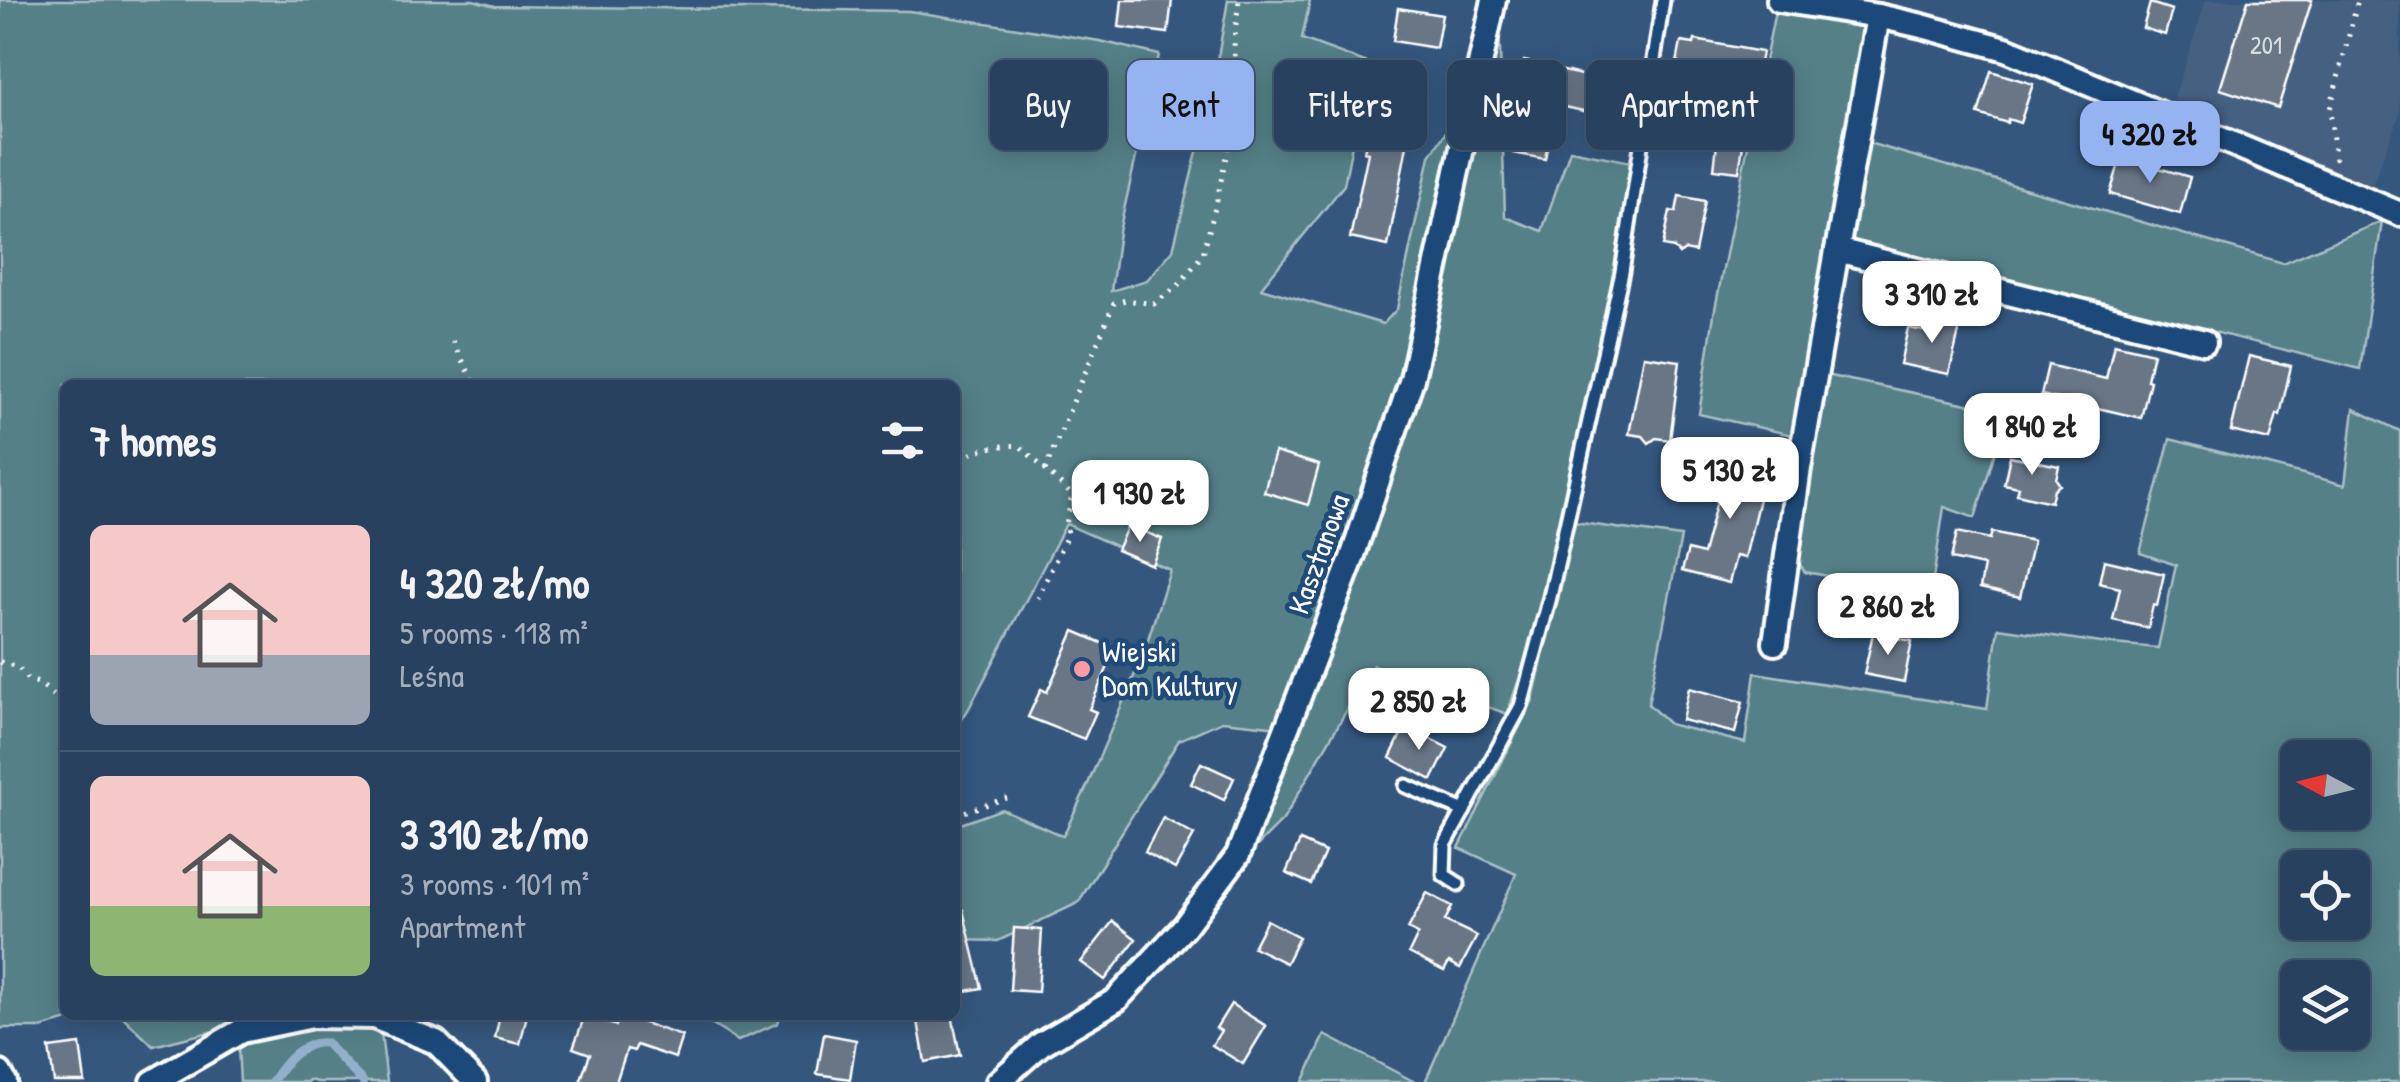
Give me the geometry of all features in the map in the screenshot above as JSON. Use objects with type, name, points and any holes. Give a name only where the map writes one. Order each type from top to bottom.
[{"type":"street","name":"Kasztanowa","points":[[998,1082],[1040,1044],[1116,1000],[1184,926],[1238,855],[1350,561],[1412,379],[1494,0]]},
{"type":"street","points":[[1779,0],[1878,16],[2006,49],[2400,214]]},
{"type":"street","points":[[1775,643],[1799,468],[1878,16]]},
{"type":"street","points":[[1837,250],[2204,342]]},
{"type":"street","points":[[154,1082],[240,1031],[293,1020]]},
{"type":"street","points":[[381,1020],[436,1042],[475,1082]]},
{"type":"street","points":[[0,1073],[5,1082]]},
{"type":"lane","points":[[1458,884],[1444,875],[1445,844],[1521,706],[1550,597],[1622,272],[1663,0]]},
{"type":"lane","points":[[1406,786],[1464,810]]},
{"type":"path","points":[[1045,470],[1114,304],[1126,300],[1154,304],[1180,284],[1204,254],[1236,108],[1234,39],[1239,0]]},
{"type":"path","points":[[2338,188],[2330,109],[2358,0]]},
{"type":"path","points":[[453,342],[472,380]]},
{"type":"path","points":[[960,466],[980,450],[1020,446],[1072,495],[1066,524],[1068,534],[1038,598]]},
{"type":"path","points":[[0,662],[18,667],[28,680],[60,699]]},
{"type":"path","points":[[960,814],[1007,798]]},
{"type":"shaded area","points":[[2206,0],[2400,0],[2400,114],[2370,190],[2171,107]]},
{"type":"green space","points":[[0,0],[473,0],[495,6],[909,11],[1100,41],[1159,55],[1158,60],[1127,60],[1127,150],[1138,150],[1119,232],[1111,291],[1147,280],[1173,250],[1197,150],[1254,150],[1254,60],[1218,60],[1228,0],[1310,0],[1302,39],[1360,60],[1274,60],[1274,150],[1351,150],[1344,185],[1261,288],[1383,324],[1397,309],[1430,156],[1447,130],[1447,150],[1503,150],[1505,217],[1542,231],[1570,150],[1631,162],[1609,301],[1536,630],[1507,714],[1373,665],[1283,820],[1257,846],[1285,758],[1280,727],[1222,721],[1179,740],[1078,903],[998,941],[960,940],[960,824],[1002,809],[1063,836],[1143,655],[1170,570],[1066,524],[960,722],[960,380],[60,380],[60,1020],[68,1020],[41,1028],[0,1028]]},
{"type":"green space","points":[[1775,11],[1863,27],[1792,435],[1699,414],[1714,314],[1747,150],[1793,150],[1793,60],[1765,60]]},
{"type":"green space","points":[[1499,14],[1500,60],[1472,60],[1476,46]]},
{"type":"green space","points":[[1865,142],[2283,263],[2382,221],[2360,369],[1848,239]]},
{"type":"green space","points":[[1825,375],[2007,412],[1975,518],[1944,507],[1931,593],[1805,572],[1796,559]]},
{"type":"green space","points":[[2354,409],[2400,431],[2400,1082],[1425,1082],[1516,874],[1459,848],[1533,700],[1573,522],[1681,537],[1648,704],[1669,724],[1745,743],[1755,673],[1987,709],[1998,628],[2158,648],[2176,565],[2140,553],[2170,439],[2345,485]]},
{"type":"green space","points":[[126,1020],[258,1020],[153,1046]]},
{"type":"green space","points":[[705,1020],[779,1020],[778,1023],[738,1041]]},
{"type":"green space","points":[[336,1023],[381,1033],[387,1082],[240,1082],[238,1046],[282,1029]]},
{"type":"green space","points":[[1325,1035],[1415,1082],[1303,1082]]},
{"type":"building","points":[[1122,0],[1172,0],[1168,33],[1119,27]]},
{"type":"building","points":[[2248,0],[2312,0],[2278,108],[2220,89]]},
{"type":"building","points":[[2150,3],[2172,10],[2165,35],[2143,28]]},
{"type":"building","points":[[1398,8],[1442,15],[1436,48],[1393,41]]},
{"type":"building","points":[[1695,40],[1762,52],[1761,60],[1678,60],[1681,42],[1694,44]]},
{"type":"building","points":[[1991,71],[2033,84],[2020,123],[1978,114]]},
{"type":"building","points":[[1566,72],[1586,76],[1586,112],[1566,107]]},
{"type":"building","points":[[1406,150],[1388,246],[1350,238],[1368,153],[1364,152]]},
{"type":"building","points":[[1514,150],[1547,150],[1545,159],[1513,153]]},
{"type":"building","points":[[1716,150],[1742,150],[1739,172],[1714,169]]},
{"type":"building","points":[[2121,157],[2190,177],[2180,214],[2110,194]]},
{"type":"building","points":[[1679,196],[1705,201],[1695,252],[1685,250],[1679,254],[1674,248],[1663,246],[1670,211],[1676,212]]},
{"type":"building","points":[[1933,317],[1961,323],[1949,374],[1900,364],[1908,328],[1930,332]]},
{"type":"building","points":[[2114,344],[2153,353],[2141,418],[2041,395],[2048,365],[2106,379]]},
{"type":"building","points":[[1644,356],[1680,361],[1670,440],[1656,438],[1649,443],[1643,436],[1629,434]]},
{"type":"building","points":[[2249,356],[2291,366],[2270,440],[2231,431]]},
{"type":"building","points":[[1275,452],[1319,465],[1308,505],[1264,492]]},
{"type":"building","points":[[1729,455],[1766,469],[1745,558],[1736,556],[1729,583],[1682,571],[1688,550],[1703,554]]},
{"type":"building","points":[[2010,456],[2059,466],[2056,479],[2060,485],[2054,489],[2051,502],[2017,494],[2019,487],[2004,484]]},
{"type":"building","points":[[1128,525],[1162,539],[1152,565],[1117,550]]},
{"type":"building","points":[[1957,532],[1990,539],[1992,532],[2033,541],[2020,597],[1980,588],[1984,566],[1951,559]]},
{"type":"building","points":[[2104,560],[2164,574],[2148,628],[2113,620],[2120,588],[2099,583]]},
{"type":"building","name":"Wiejski Dom Kultury","points":[[1074,631],[1116,649],[1089,709],[1096,712],[1084,739],[1028,717],[1041,689],[1047,692]]},
{"type":"building","points":[[1873,633],[1912,641],[1904,682],[1864,674]]},
{"type":"building","points":[[1689,688],[1743,702],[1735,733],[1682,720]]},
{"type":"building","points":[[1405,726],[1448,748],[1432,780],[1390,758]]},
{"type":"building","points":[[1201,763],[1234,778],[1224,800],[1191,784]]},
{"type":"building","points":[[1163,818],[1194,835],[1175,869],[1145,852]]},
{"type":"building","points":[[1300,841],[1325,852],[1311,884],[1286,873]]},
{"type":"building","points":[[1427,893],[1452,906],[1445,921],[1477,936],[1460,968],[1449,962],[1444,971],[1409,953],[1418,934],[1408,929]]},
{"type":"building","points":[[960,910],[982,988],[960,992]]},
{"type":"building","points":[[1267,920],[1299,937],[1286,963],[1253,947]]},
{"type":"building","points":[[1113,921],[1136,939],[1105,980],[1081,962]]},
{"type":"building","points":[[1014,928],[1042,930],[1038,992],[1010,990]]},
{"type":"building","points":[[1231,1004],[1266,1026],[1243,1064],[1212,1045],[1221,1031],[1216,1028]]},
{"type":"building","points":[[499,1020],[526,1020],[520,1044],[495,1038]]},
{"type":"building","points":[[583,1020],[616,1026],[618,1020],[635,1020],[682,1036],[675,1058],[637,1045],[634,1051],[627,1049],[616,1082],[580,1082],[590,1054],[573,1048]]},
{"type":"building","points":[[918,1020],[953,1020],[960,1055],[925,1062]]},
{"type":"building","points":[[824,1034],[856,1040],[850,1079],[817,1074]]},
{"type":"building","points":[[80,1044],[85,1082],[54,1082],[49,1048]]},
{"type":"waterway","points":[[272,1082],[288,1061],[317,1043],[326,1043],[363,1082]]},
{"type":"place","name":"Wiejski Dom Kultury","points":[[1082,669]]}]
